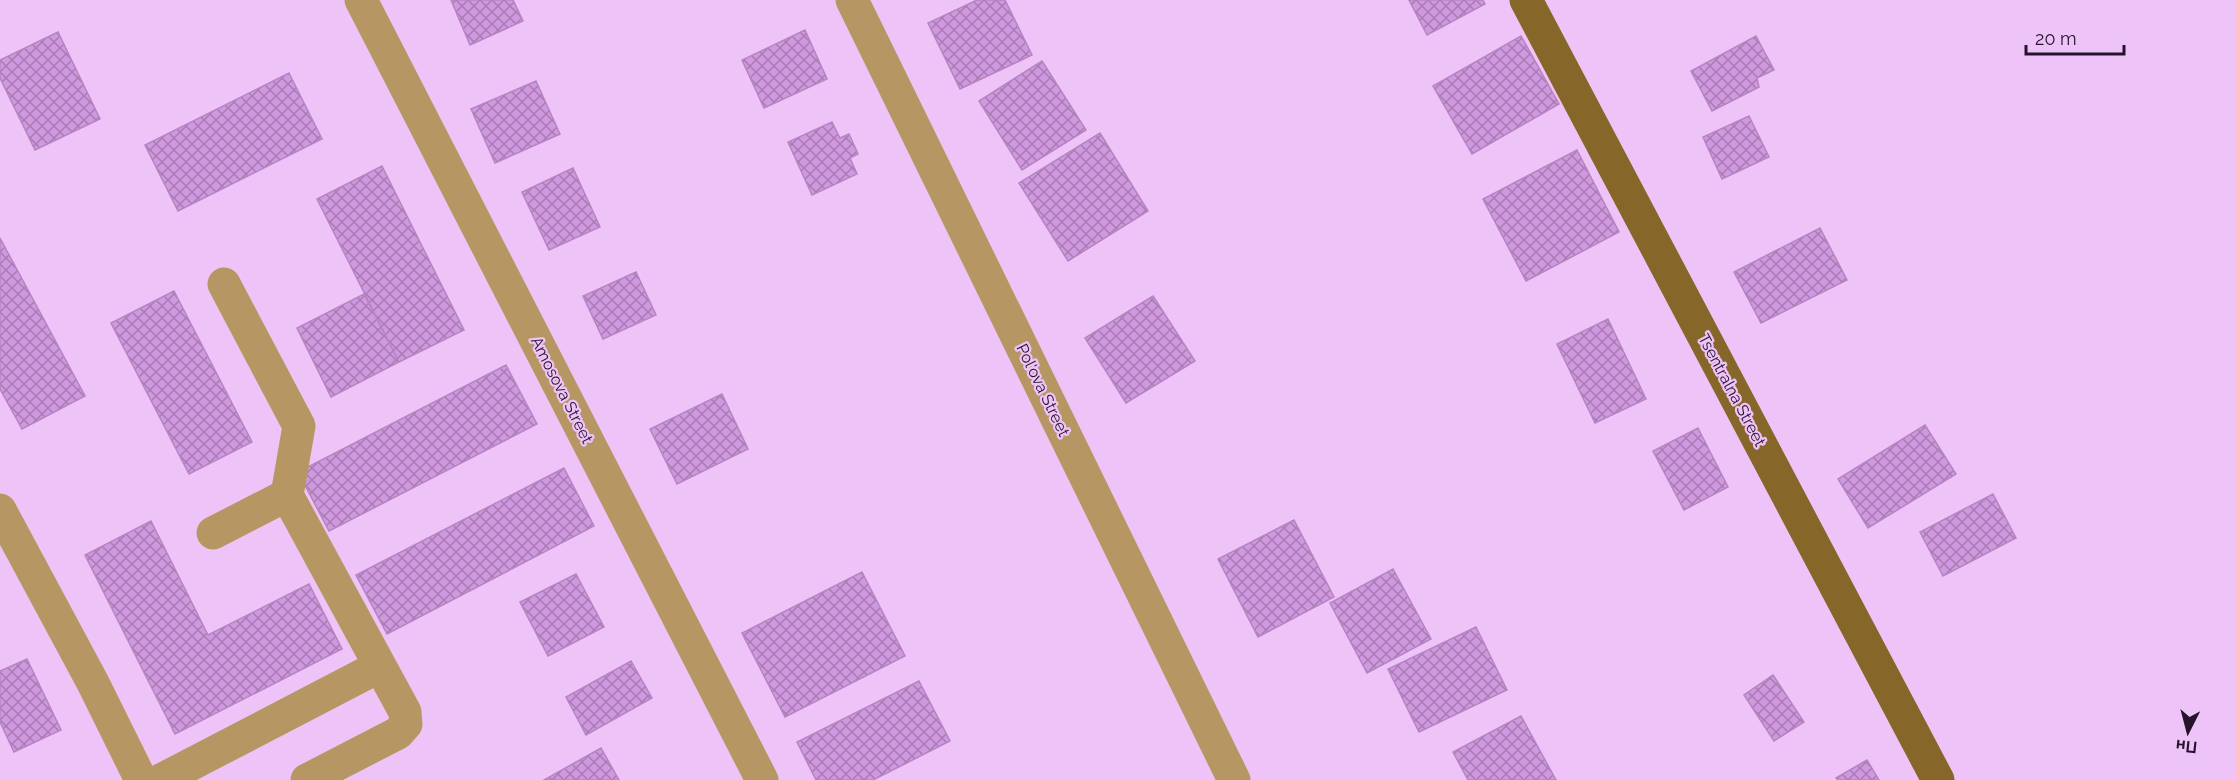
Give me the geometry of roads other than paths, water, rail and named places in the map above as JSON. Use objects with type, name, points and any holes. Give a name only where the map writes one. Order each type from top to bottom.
[{"type":"main road","name":"Tsentralna Street","points":[[1526,0],[1938,780]]},
{"type":"street","name":"Amosova Street","points":[[361,0],[762,780]]},
{"type":"street","name":"Pol'ova Street","points":[[852,0],[1233,780]]},
{"type":"street","points":[[224,284],[299,426],[287,495],[405,712],[406,724],[398,733],[307,780]]},
{"type":"street","points":[[213,533],[287,495]]},
{"type":"street","points":[[0,510],[141,780]]},
{"type":"street","points":[[161,780],[380,666]]}]
